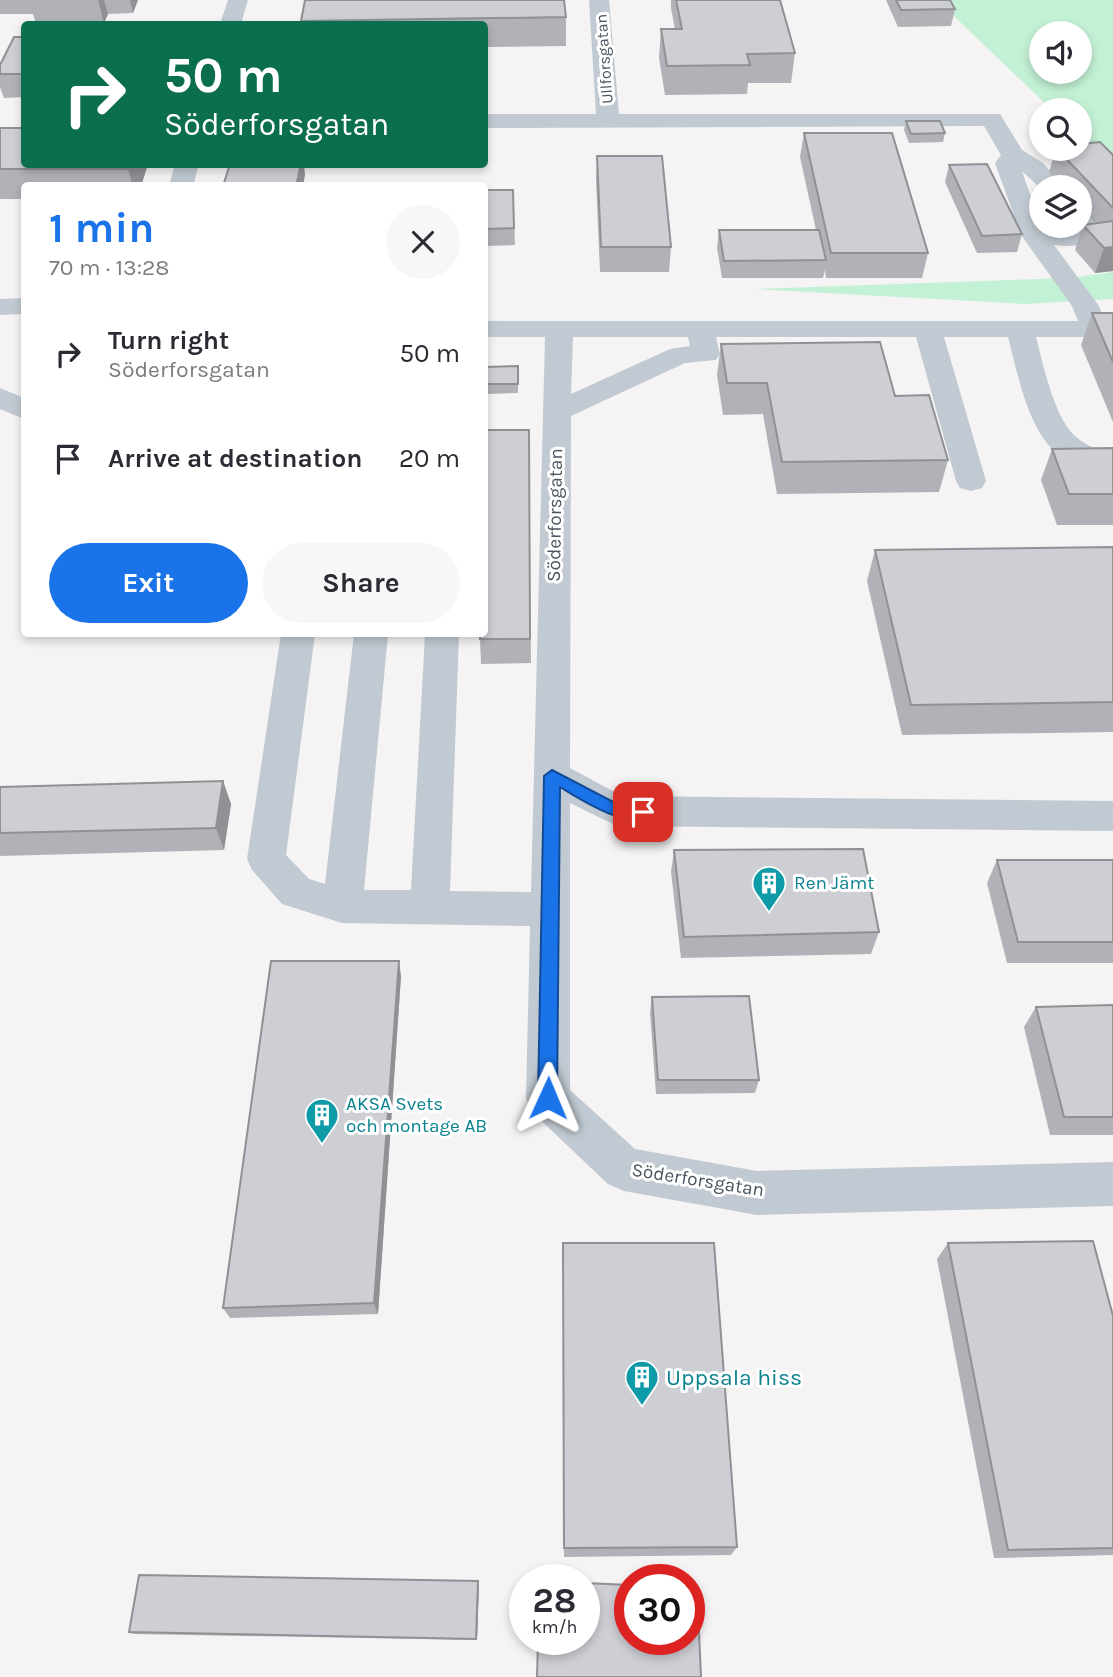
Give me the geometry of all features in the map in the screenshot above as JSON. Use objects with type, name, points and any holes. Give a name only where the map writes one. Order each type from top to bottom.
[{"type":"street","points":[[231,21],[239,0]]},
{"type":"street","name":"Ullforsgatan","points":[[488,121],[608,121],[599,0]]},
{"type":"street","points":[[608,121],[992,119],[1013,155],[1041,175]]},
{"type":"street","points":[[1013,155],[1007,163],[1029,222]]},
{"type":"street","points":[[1036,238],[1104,328]]},
{"type":"street","points":[[0,307],[21,306]]},
{"type":"street","points":[[488,330],[559,330],[703,342],[931,342],[1018,328],[1104,328]]},
{"type":"street","points":[[1018,328],[1041,401],[1060,440],[1087,456],[1113,466]]},
{"type":"street","name":"Söderforsgatan","points":[[559,330],[555,412],[548,1098],[624,1169],[757,1193],[1113,1184]]},
{"type":"street","points":[[555,412],[703,342]]},
{"type":"street","points":[[931,342],[971,481]]},
{"type":"street","points":[[0,397],[21,408]]},
{"type":"street","points":[[298,637],[267,859],[296,892],[342,906],[550,909]]},
{"type":"street","points":[[342,906],[371,637]]},
{"type":"street","points":[[430,906],[442,637]]},
{"type":"street","points":[[552,776],[617,811],[1113,816]]},
{"type":"green space","points":[[937,0],[1113,0],[1113,176],[1092,153],[1092,98],[1039,98]]},
{"type":"green space","points":[[1113,272],[1113,299],[1025,304],[755,289],[1069,278]]},
{"type":"building","points":[[305,0],[564,0],[566,17],[301,21]]},
{"type":"building","points":[[676,0],[780,0],[795,53],[747,54],[750,65],[667,66],[661,29],[682,29]]},
{"type":"building","points":[[896,0],[950,0],[955,9],[901,10]]},
{"type":"building","points":[[14,37],[21,37],[21,74],[0,74],[0,65]]},
{"type":"building","points":[[906,121],[940,121],[945,133],[911,134]]},
{"type":"building","points":[[0,128],[21,128],[21,168],[128,168],[128,169],[0,169]]},
{"type":"building","points":[[804,133],[892,133],[928,253],[831,253]]},
{"type":"building","points":[[1100,142],[1113,155],[1113,208],[1092,186],[1092,175],[1082,175],[1068,161],[1092,161],[1092,143]]},
{"type":"building","points":[[597,156],[662,156],[671,247],[601,247]]},
{"type":"building","points":[[987,164],[1022,234],[982,236],[949,165]]},
{"type":"building","points":[[229,168],[300,168],[297,182],[224,182]]},
{"type":"building","points":[[488,190],[513,190],[514,228],[488,229]]},
{"type":"building","points":[[1113,221],[1113,247],[1104,248],[1092,235],[1092,224]]},
{"type":"building","points":[[719,230],[819,230],[826,260],[724,261]]},
{"type":"building","points":[[1092,313],[1113,313],[1113,362]]},
{"type":"building","points":[[880,342],[895,396],[929,395],[948,460],[782,462],[767,383],[727,383],[721,344]]},
{"type":"building","points":[[518,366],[518,384],[488,384],[488,367]]},
{"type":"building","points":[[488,430],[529,430],[530,639],[480,639],[488,637]]},
{"type":"building","points":[[1113,448],[1113,494],[1069,494],[1052,449]]},
{"type":"building","points":[[1113,547],[1113,702],[911,705],[875,550]]},
{"type":"building","points":[[223,781],[216,828],[0,833],[0,787]]},
{"type":"building","name":"Ren Jämt","points":[[863,849],[879,932],[684,937],[674,850]]},
{"type":"building","points":[[997,860],[1113,860],[1113,942],[1018,942]]},
{"type":"building","name":"AKSA Svets och montage AB","points":[[271,961],[399,961],[374,1303],[223,1308]]},
{"type":"building","points":[[749,996],[759,1080],[658,1080],[652,997]]},
{"type":"building","points":[[1113,1005],[1113,1117],[1064,1117],[1036,1007]]},
{"type":"building","points":[[1093,1241],[1113,1316],[1113,1548],[1008,1550],[948,1243]]},
{"type":"building","name":"Uppsala hiss","points":[[563,1243],[714,1243],[737,1547],[564,1548]]},
{"type":"building","points":[[139,1575],[478,1581],[476,1639],[129,1632]]},
{"type":"building","points":[[600,1584],[614,1584],[614,1655],[700,1655],[701,1677],[537,1677],[538,1655],[600,1655]]},
{"type":"place","name":"Ren Jämt","points":[[769,913]]},
{"type":"place","name":"AKSA Svets och montage AB","points":[[322,1145]]},
{"type":"place","name":"Uppsala hiss","points":[[642,1407]]},
{"type":"route","points":[[548,1098],[552,776],[617,811],[643,812]]}]
